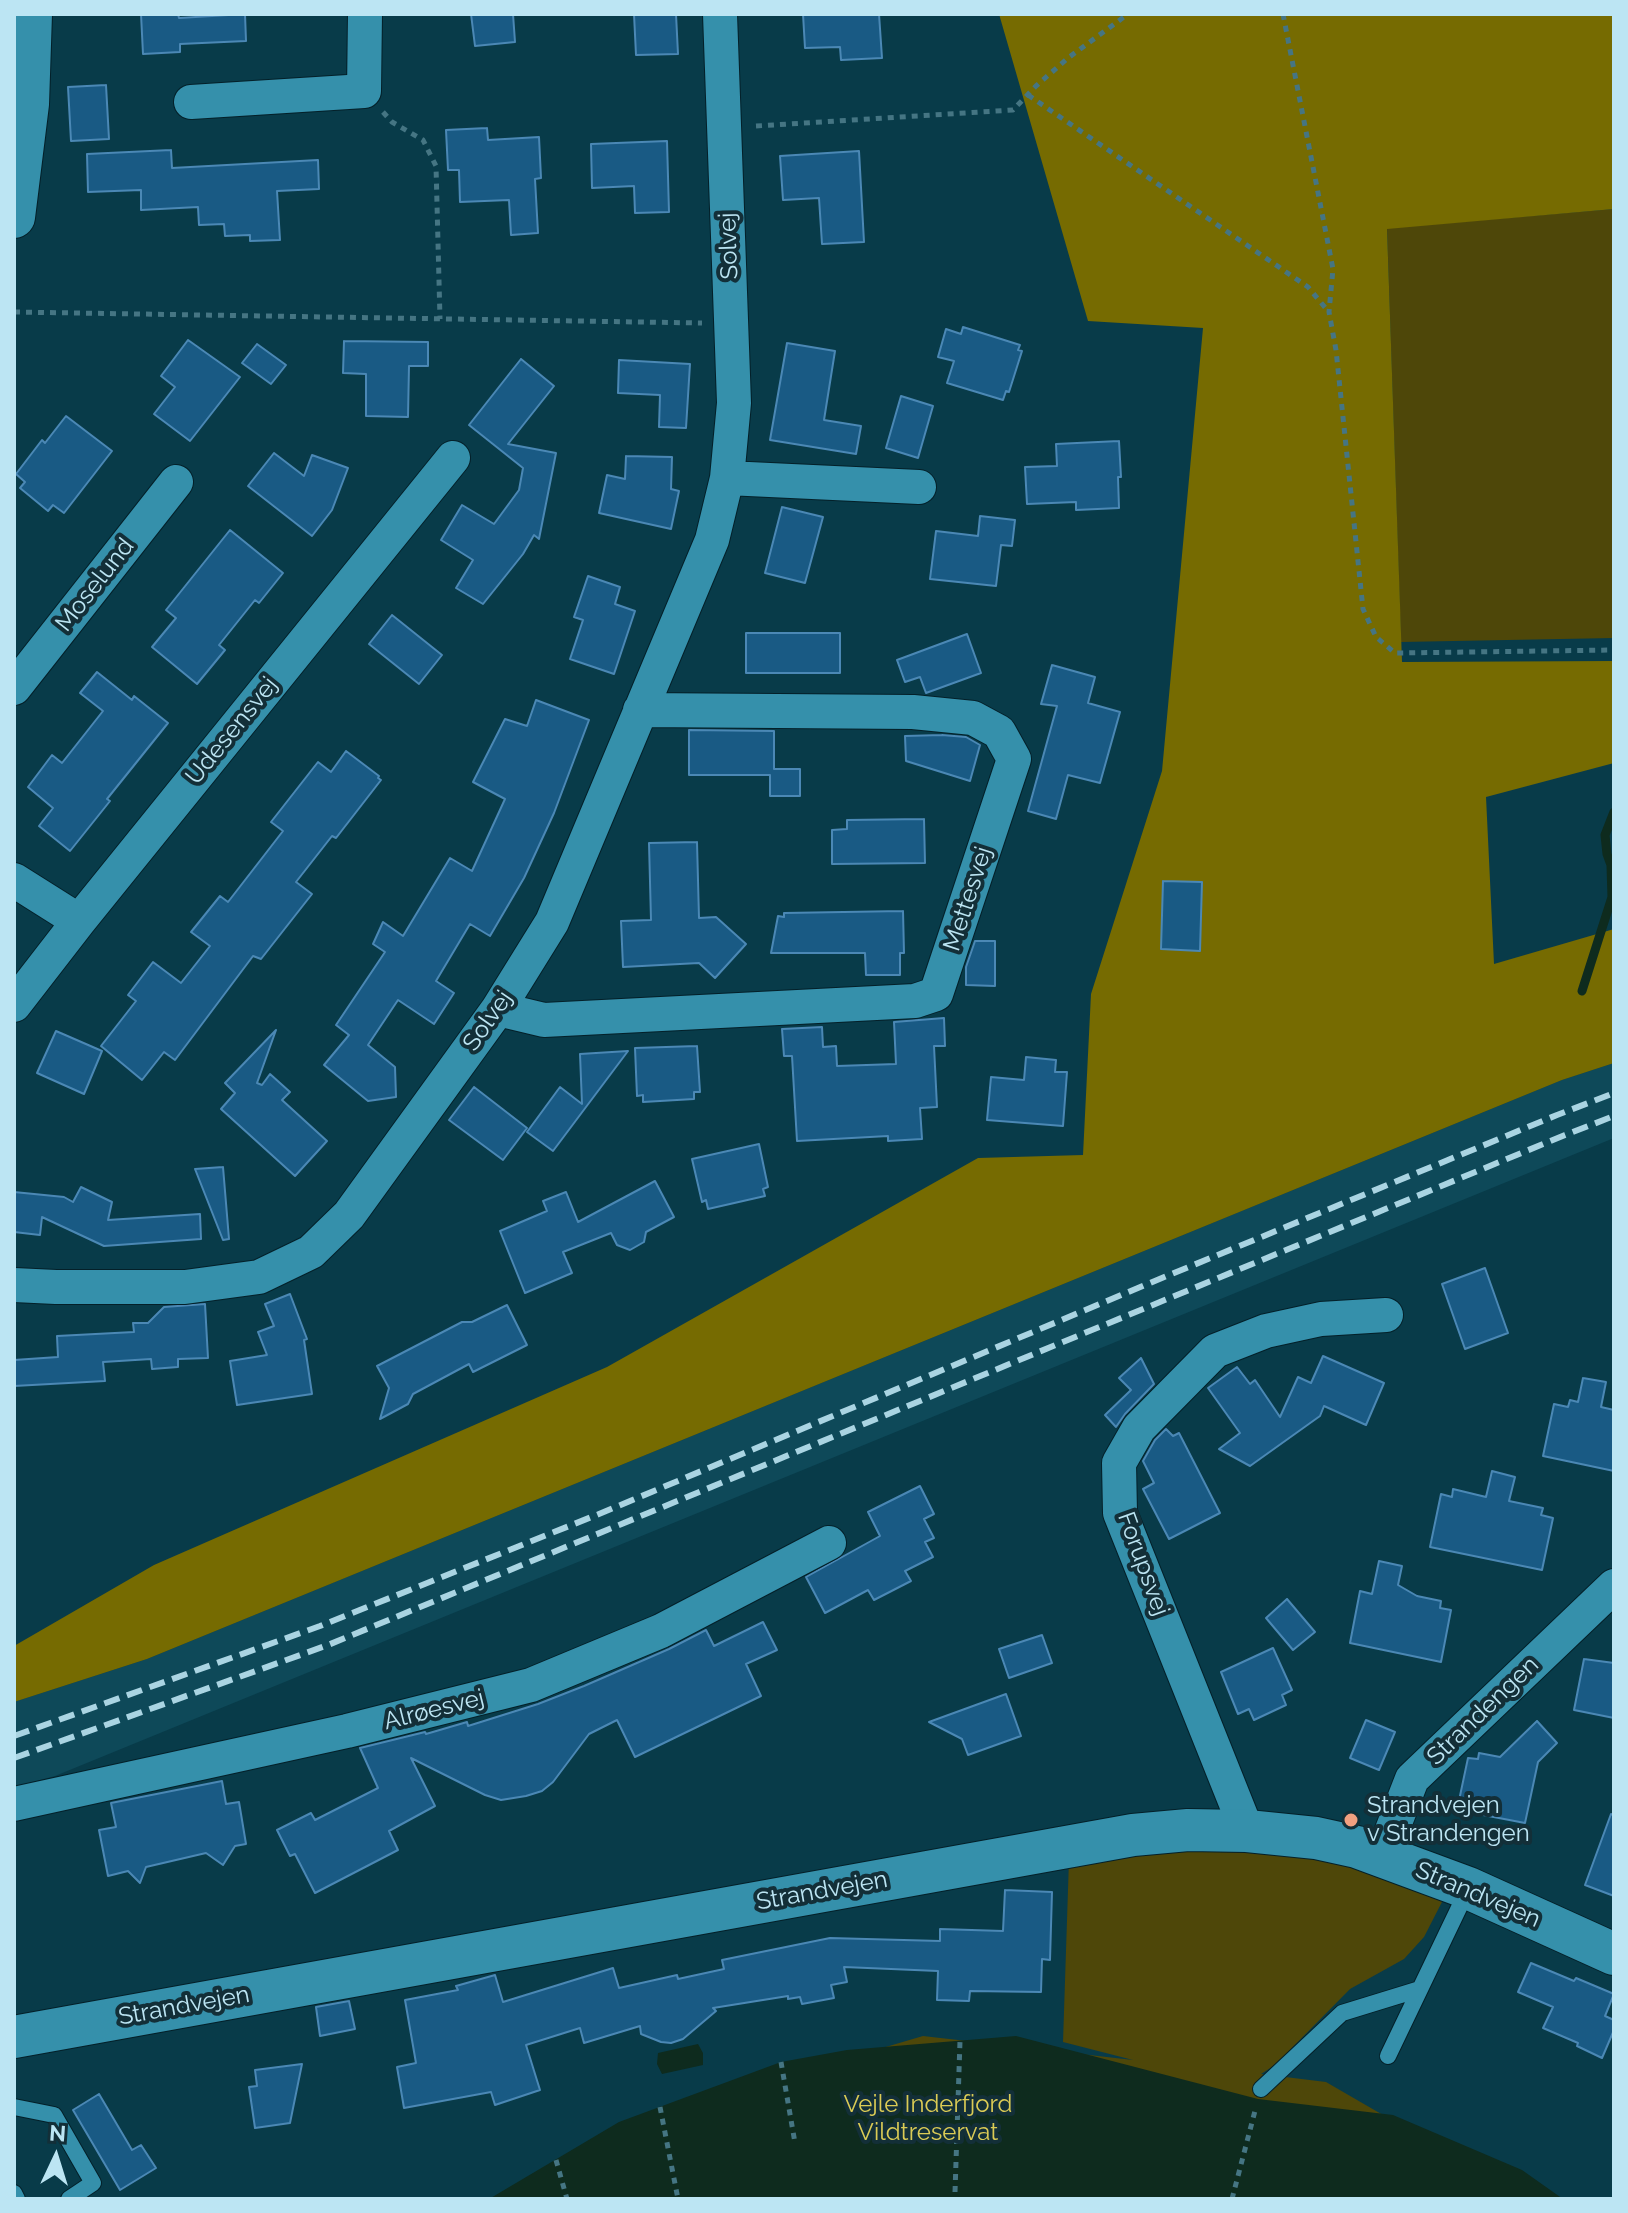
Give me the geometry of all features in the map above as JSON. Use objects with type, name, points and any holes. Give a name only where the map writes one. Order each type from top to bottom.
[{"type":"street","points":[[14,217],[21,103],[31,14]]},
{"type":"street","points":[[191,102],[364,91],[365,14]]},
{"type":"street","name":"Solvej","points":[[14,1285],[185,1287],[259,1277],[311,1252],[349,1215],[498,1009],[552,922],[712,540],[727,478],[734,403],[720,14]]},
{"type":"street","name":"Udesensvej","points":[[14,1005],[453,458]]},
{"type":"street","points":[[727,478],[919,487]]},
{"type":"street","name":"Moselund","points":[[14,688],[176,482]]},
{"type":"street","name":"Mettesvej","points":[[498,1009],[544,1020],[915,1001],[936,994],[1014,759],[999,732],[973,718],[913,712],[640,710]]},
{"type":"street","points":[[14,880],[79,921]]},
{"type":"street","name":"Forupsvej","points":[[1247,1831],[1120,1513],[1119,1463],[1139,1428],[1215,1351],[1266,1331],[1321,1319],[1386,1315]]},
{"type":"street","name":"Alrøesvej","points":[[14,1804],[347,1731],[531,1685],[661,1631],[829,1543]]},
{"type":"street","name":"Strandengen","points":[[1382,1856],[1412,1779],[1614,1586]]},
{"type":"street","name":"Strandvejen","points":[[14,2037],[1133,1835],[1188,1830],[1247,1831],[1316,1838],[1357,1847],[1468,1888],[1614,1954]]},
{"type":"lane","points":[[1388,2056],[1468,1888]]},
{"type":"lane","points":[[1260,2094],[1342,2013],[1420,1989]]},
{"type":"lane","points":[[14,2107],[54,2115],[93,2183],[69,2199]]},
{"type":"lane","points":[[14,2193],[17,2199]]},
{"type":"path","points":[[725,128],[1013,110],[1068,58],[1128,14]]},
{"type":"path","points":[[1283,14],[1333,269],[1329,312],[1336,350],[1363,609],[1376,637],[1395,653],[1614,650]]},
{"type":"path","points":[[364,91],[392,122],[423,140],[436,166],[440,319]]},
{"type":"path","points":[[1028,95],[1308,287],[1329,312]]},
{"type":"path","points":[[697,308],[697,323]]},
{"type":"path","points":[[14,312],[731,324]]},
{"type":"path","points":[[955,2192],[960,2041]]},
{"type":"path","points":[[781,2062],[795,2143]]},
{"type":"path","points":[[1232,2199],[1260,2094]]},
{"type":"path","points":[[660,2107],[678,2199]]},
{"type":"path","points":[[556,2160],[567,2199]]},
{"type":"shaded area","points":[[999,14],[1614,14],[1614,209],[1387,229],[1402,662],[1614,661],[1614,763],[1486,797],[1494,964],[1614,929],[1614,1063],[1562,1080],[147,1659],[14,1702],[14,1646],[154,1565],[607,1367],[978,1158],[1083,1155],[1091,994],[1162,771],[1203,328],[1088,321]]},
{"type":"shaded area","points":[[1614,1063],[1614,1138],[55,1776],[14,1787],[14,1702],[147,1659],[1562,1080]]},
{"type":"shaded area","name":"Vejle Inderfjord Vildtreservat","points":[[1016,2036],[1258,2099],[1393,2115],[1522,2170],[1563,2199],[489,2199],[619,2122],[781,2062],[847,2050]]},
{"type":"shaded area","points":[[698,2044],[703,2053],[703,2065],[662,2074],[657,2064],[658,2053]]},
{"type":"green space","points":[[1614,209],[1614,638],[1401,642],[1387,228]]},
{"type":"green space","name":"Vejle Inderfjord Vildtreservat","points":[[1213,1845],[1368,1866],[1443,1900],[1424,1937],[1404,1959],[1350,1989],[1275,2065],[1261,2074],[1326,2082],[1528,2199],[522,2199],[614,2127],[923,2036],[1133,2060],[1063,2042],[1069,1859]]},
{"type":"building","points":[[141,14],[178,14],[179,18],[245,14],[246,41],[180,44],[180,52],[143,54]]},
{"type":"building","points":[[471,14],[513,14],[515,42],[475,46]]},
{"type":"building","points":[[634,14],[676,14],[678,54],[636,55]]},
{"type":"building","points":[[803,14],[879,14],[882,58],[841,60],[840,47],[805,48]]},
{"type":"building","points":[[106,85],[109,139],[71,141],[68,87]]},
{"type":"building","points":[[487,128],[488,140],[539,137],[541,178],[535,179],[538,233],[511,235],[509,200],[460,202],[459,170],[448,170],[446,130]]},
{"type":"building","points":[[667,141],[669,212],[635,213],[634,186],[592,188],[591,144]]},
{"type":"building","points":[[171,150],[172,168],[318,160],[319,189],[277,191],[280,240],[250,241],[250,235],[225,236],[224,224],[199,225],[198,207],[141,210],[141,190],[88,192],[87,154]]},
{"type":"building","points":[[859,151],[864,242],[822,244],[819,198],[783,200],[780,156]]},
{"type":"building","points":[[963,327],[1020,345],[1018,350],[1022,351],[1009,392],[1006,391],[1003,400],[947,383],[954,361],[938,357],[946,329],[961,334]]},
{"type":"building","points":[[188,340],[240,377],[190,441],[154,414],[175,387],[161,376]]},
{"type":"building","points":[[344,341],[428,342],[428,366],[409,366],[408,417],[366,416],[366,374],[343,373]]},
{"type":"building","points":[[787,343],[835,351],[824,420],[861,426],[856,454],[770,440]]},
{"type":"building","points":[[257,344],[286,365],[271,384],[242,363]]},
{"type":"building","points":[[521,359],[554,386],[508,444],[556,453],[539,539],[534,535],[523,554],[483,604],[456,588],[473,560],[441,540],[462,505],[494,524],[519,490],[523,468],[469,425]]},
{"type":"building","points":[[619,360],[690,364],[686,428],[659,427],[660,395],[618,393]]},
{"type":"building","points":[[901,396],[933,406],[918,458],[886,448]]},
{"type":"building","points":[[66,416],[112,451],[64,513],[53,505],[48,511],[20,488],[25,482],[16,474],[42,440],[45,443]]},
{"type":"building","points":[[1119,441],[1119,508],[1076,510],[1076,502],[1027,504],[1025,467],[1057,466],[1056,444]]},
{"type":"building","points":[[274,453],[304,476],[312,455],[348,468],[332,510],[312,536],[248,486]]},
{"type":"building","points":[[626,456],[672,457],[671,489],[679,491],[671,529],[599,513],[607,475],[625,479]]},
{"type":"building","points":[[782,507],[823,517],[805,583],[765,573]]},
{"type":"building","points":[[980,516],[1015,520],[1012,546],[1001,545],[996,586],[930,579],[936,531],[978,536]]},
{"type":"building","points":[[230,530],[283,573],[259,603],[255,600],[219,645],[225,650],[197,684],[152,647],[176,618],[166,610]]},
{"type":"building","points":[[588,576],[620,587],[615,604],[635,611],[614,674],[570,659],[583,620],[574,617]]},
{"type":"building","points":[[392,615],[442,655],[419,684],[369,644]]},
{"type":"building","points":[[746,633],[840,633],[840,673],[746,673]]},
{"type":"building","points":[[967,634],[981,673],[926,693],[920,677],[905,682],[897,660]]},
{"type":"building","points":[[1052,665],[1095,677],[1088,703],[1120,712],[1100,783],[1068,775],[1056,819],[1028,811],[1057,706],[1041,704]]},
{"type":"building","points":[[97,672],[168,723],[70,851],[39,826],[53,808],[28,787],[52,755],[62,763],[103,711],[80,693]]},
{"type":"building","points":[[536,700],[589,720],[554,813],[524,878],[490,936],[470,924],[436,981],[454,993],[434,1024],[398,1000],[368,1045],[395,1067],[396,1097],[368,1101],[324,1065],[349,1035],[336,1025],[385,952],[373,944],[383,922],[403,936],[450,858],[472,871],[505,799],[473,782],[505,719],[527,726]]},
{"type":"building","points":[[689,730],[774,731],[774,769],[800,769],[800,796],[770,796],[770,775],[689,775]]},
{"type":"building","points":[[905,736],[966,737],[980,745],[970,781],[906,761]]},
{"type":"building","points":[[346,751],[381,780],[336,838],[332,836],[296,882],[312,894],[261,959],[253,956],[175,1060],[164,1052],[142,1080],[101,1046],[136,1001],[128,995],[153,962],[181,983],[210,946],[191,932],[220,896],[228,902],[283,831],[271,822],[318,762],[331,772]]},
{"type":"building","points":[[924,819],[925,863],[832,864],[832,830],[847,829],[847,820]]},
{"type":"building","points":[[697,842],[699,918],[716,917],[746,944],[715,978],[699,963],[623,967],[621,921],[651,920],[649,843]]},
{"type":"building","points":[[1163,881],[1202,882],[1200,951],[1161,949]]},
{"type":"building","points":[[903,911],[904,953],[900,953],[900,975],[866,975],[865,953],[771,953],[778,916],[784,917],[784,913]]},
{"type":"building","points":[[975,941],[995,941],[995,986],[966,985],[966,967]]},
{"type":"building","points":[[944,1018],[945,1046],[934,1046],[937,1107],[920,1108],[922,1139],[888,1141],[888,1136],[797,1141],[792,1056],[784,1056],[782,1029],[822,1027],[823,1047],[836,1046],[837,1066],[896,1064],[894,1022]]},
{"type":"building","points":[[276,1030],[257,1083],[262,1085],[270,1074],[290,1092],[282,1100],[327,1141],[295,1176],[221,1109],[235,1093],[225,1083]]},
{"type":"building","points":[[56,1031],[102,1051],[84,1094],[37,1073]]},
{"type":"building","points":[[697,1046],[700,1092],[694,1092],[694,1099],[643,1102],[643,1095],[637,1096],[635,1048]]},
{"type":"building","points":[[628,1051],[553,1151],[527,1132],[560,1087],[582,1104],[580,1054]]},
{"type":"building","points":[[1026,1057],[1056,1060],[1055,1072],[1067,1072],[1063,1126],[987,1120],[991,1077],[1024,1080]]},
{"type":"building","points":[[474,1087],[527,1128],[503,1160],[449,1120]]},
{"type":"building","points":[[759,1144],[768,1187],[763,1189],[765,1196],[708,1209],[706,1200],[702,1202],[692,1159]]},
{"type":"building","points":[[223,1167],[229,1239],[223,1240],[195,1169]]},
{"type":"building","points":[[655,1181],[674,1217],[646,1232],[644,1242],[630,1250],[617,1245],[611,1233],[563,1252],[572,1273],[525,1293],[500,1231],[547,1211],[543,1201],[566,1192],[578,1222]]},
{"type":"building","points":[[81,1187],[112,1202],[108,1220],[200,1214],[201,1239],[104,1246],[42,1217],[40,1235],[14,1232],[14,1192],[64,1197],[73,1202]]},
{"type":"building","points":[[1485,1268],[1508,1333],[1465,1349],[1442,1284]]},
{"type":"building","points":[[290,1294],[307,1339],[304,1340],[312,1394],[237,1405],[230,1361],[267,1355],[258,1332],[274,1326],[265,1304]]},
{"type":"building","points":[[205,1304],[208,1358],[178,1359],[178,1367],[152,1369],[151,1359],[103,1362],[105,1381],[14,1386],[14,1360],[58,1357],[57,1336],[134,1332],[133,1323],[148,1323],[164,1307]]},
{"type":"building","points":[[507,1305],[527,1345],[473,1372],[469,1364],[413,1394],[408,1404],[380,1419],[389,1388],[377,1366],[462,1322],[472,1322]]},
{"type":"building","points":[[1323,1356],[1384,1383],[1366,1425],[1324,1406],[1320,1416],[1250,1466],[1219,1449],[1240,1433],[1208,1388],[1237,1367],[1250,1384],[1255,1380],[1280,1417],[1298,1377],[1311,1383]]},
{"type":"building","points":[[1141,1358],[1154,1384],[1116,1427],[1105,1415],[1131,1390],[1119,1378]]},
{"type":"building","points":[[1583,1378],[1606,1382],[1601,1407],[1614,1410],[1614,1471],[1543,1456],[1554,1404],[1568,1407],[1570,1400],[1578,1402]]},
{"type":"building","points":[[1166,1429],[1173,1436],[1179,1433],[1220,1513],[1169,1539],[1143,1489],[1154,1483],[1143,1461],[1155,1440]]},
{"type":"building","points":[[1492,1471],[1515,1477],[1509,1501],[1543,1508],[1541,1515],[1553,1518],[1542,1570],[1430,1547],[1441,1494],[1452,1497],[1453,1489],[1486,1497]]},
{"type":"building","points":[[920,1486],[934,1514],[924,1519],[934,1538],[925,1542],[933,1557],[905,1571],[911,1581],[874,1600],[868,1590],[825,1613],[806,1577],[880,1536],[868,1512]]},
{"type":"building","points":[[1379,1561],[1402,1566],[1398,1585],[1417,1596],[1441,1601],[1440,1608],[1451,1610],[1441,1662],[1350,1643],[1360,1591],[1372,1594]]},
{"type":"building","points":[[1287,1599],[1315,1632],[1293,1650],[1266,1618]]},
{"type":"building","points":[[763,1622],[777,1650],[746,1664],[761,1696],[635,1757],[617,1720],[589,1734],[553,1782],[542,1791],[501,1800],[411,1758],[435,1806],[389,1831],[398,1850],[315,1893],[295,1854],[290,1856],[277,1830],[311,1813],[315,1820],[378,1788],[360,1748],[467,1722],[468,1726],[584,1686],[706,1630],[714,1646]]},
{"type":"building","points":[[1042,1635],[1052,1663],[1009,1678],[999,1649]]},
{"type":"building","points":[[1273,1648],[1292,1690],[1282,1695],[1286,1705],[1254,1720],[1249,1709],[1238,1714],[1221,1672]]},
{"type":"building","points":[[1584,1659],[1614,1663],[1614,1718],[1574,1710]]},
{"type":"building","points":[[1006,1694],[1021,1736],[968,1755],[962,1739],[929,1722]]},
{"type":"building","points":[[1366,1720],[1395,1732],[1379,1770],[1350,1758]]},
{"type":"building","points":[[1537,1721],[1557,1743],[1538,1762],[1525,1823],[1457,1810],[1468,1758],[1478,1759],[1479,1753],[1500,1757]]},
{"type":"building","points":[[222,1781],[226,1804],[239,1802],[246,1844],[235,1846],[223,1865],[206,1853],[146,1867],[140,1883],[128,1871],[108,1876],[99,1830],[116,1827],[111,1803]]},
{"type":"building","points":[[1611,1814],[1614,1815],[1614,1896],[1585,1885]]},
{"type":"building","points":[[1005,1890],[1052,1892],[1050,1960],[1042,1959],[1041,1992],[970,1991],[969,2001],[937,2000],[938,1971],[844,1967],[847,1982],[831,1985],[834,1998],[802,2004],[800,1997],[788,1999],[788,1996],[713,2008],[716,2011],[683,2039],[671,2043],[641,2034],[640,2026],[584,2043],[580,2028],[526,2045],[540,2090],[495,2105],[491,2092],[404,2108],[397,2067],[416,2063],[405,2000],[458,1990],[456,1986],[495,1975],[503,2002],[613,1968],[619,1988],[677,1975],[678,1979],[724,1969],[722,1960],[830,1938],[940,1941],[940,1929],[1003,1931]]},
{"type":"building","points":[[1531,1963],[1614,1994],[1605,2016],[1614,2020],[1614,2030],[1602,2058],[1577,2046],[1578,2043],[1543,2028],[1553,2007],[1518,1992]]},
{"type":"building","points":[[349,2001],[355,2029],[320,2036],[316,2007]]},
{"type":"building","points":[[302,2064],[290,2123],[255,2128],[249,2087],[257,2086],[255,2070]]},
{"type":"building","points":[[99,2094],[132,2150],[141,2145],[156,2168],[120,2190],[73,2110]]},
{"type":"waterway","points":[[1582,991],[1612,897],[1611,865],[1605,835],[1614,812]]},
{"type":"railway","points":[[14,1736],[320,1626],[599,1514],[1614,1093]]},
{"type":"railway","points":[[14,1758],[328,1645],[1614,1116]]},
{"type":"place","name":"Strandvejen v Strandengen","points":[[1351,1820]]}]
